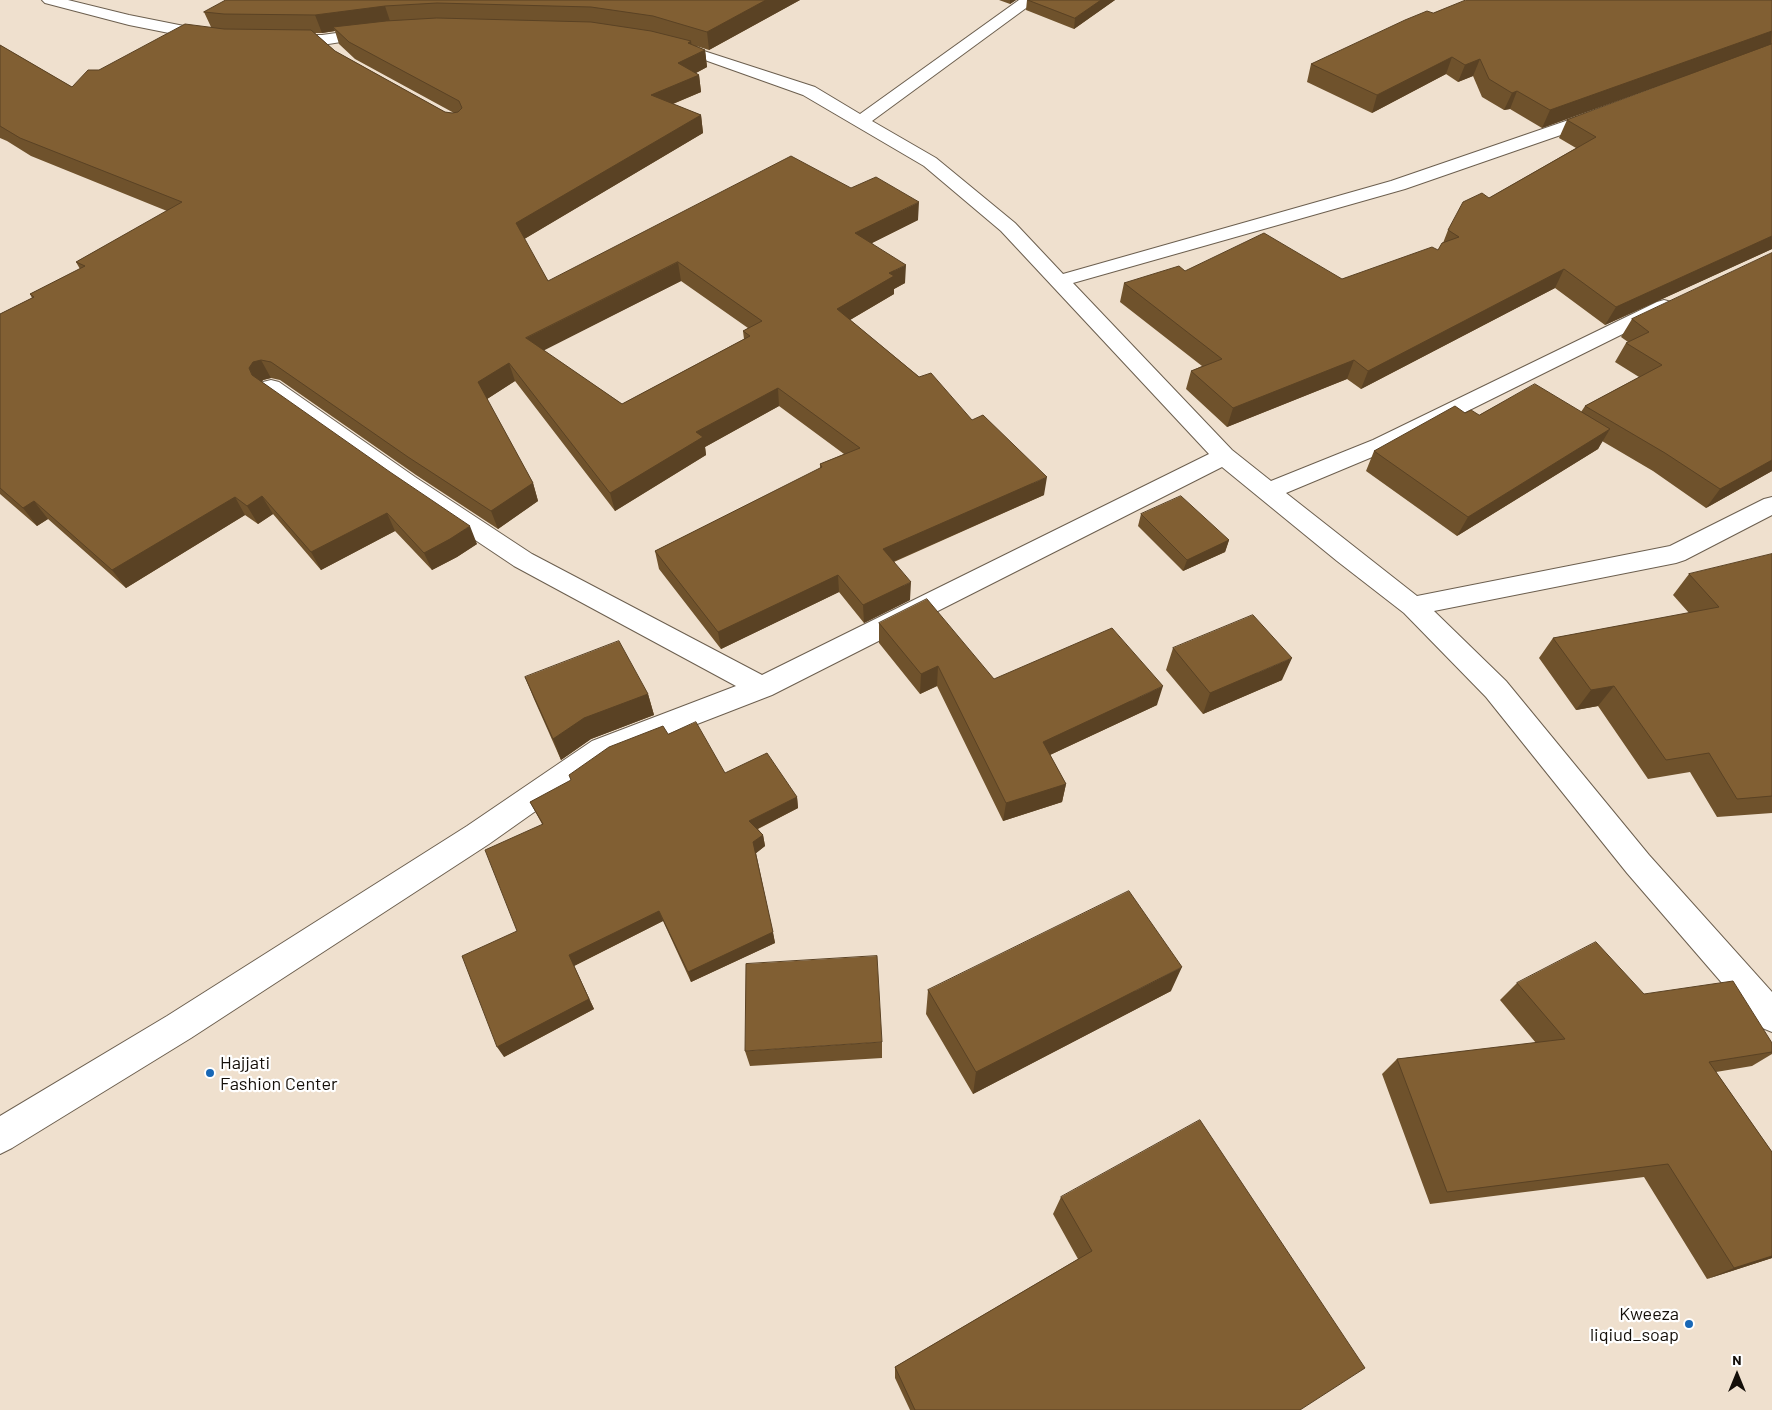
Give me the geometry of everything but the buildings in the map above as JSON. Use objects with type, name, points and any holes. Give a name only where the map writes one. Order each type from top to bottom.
[{"type":"street","points":[[50,0],[85,3],[129,20],[181,32],[231,39]]},
{"type":"street","points":[[861,121],[1029,0]]},
{"type":"street","points":[[181,32],[207,20]]},
{"type":"street","points":[[268,40],[328,46],[391,30]]},
{"type":"street","points":[[655,41],[708,56],[809,91],[930,162],[1008,227],[1224,456],[1413,606],[1496,690],[1638,864],[1772,1016]]},
{"type":"street","points":[[1059,281],[1398,185],[1617,109]]},
{"type":"street","points":[[1267,492],[1380,445],[1682,298]]},
{"type":"street","points":[[271,387],[407,483],[523,560],[762,687]]},
{"type":"street","points":[[0,1136],[179,1027],[470,840],[602,749],[762,687],[1224,456]]},
{"type":"street","points":[[1413,606],[1676,554],[1772,505]]},
{"type":"place","name":"Hajjati Fashion Center","points":[[210,1073]]},
{"type":"place","name":"Kweeza liqiud_soap","points":[[1689,1324]]}]
